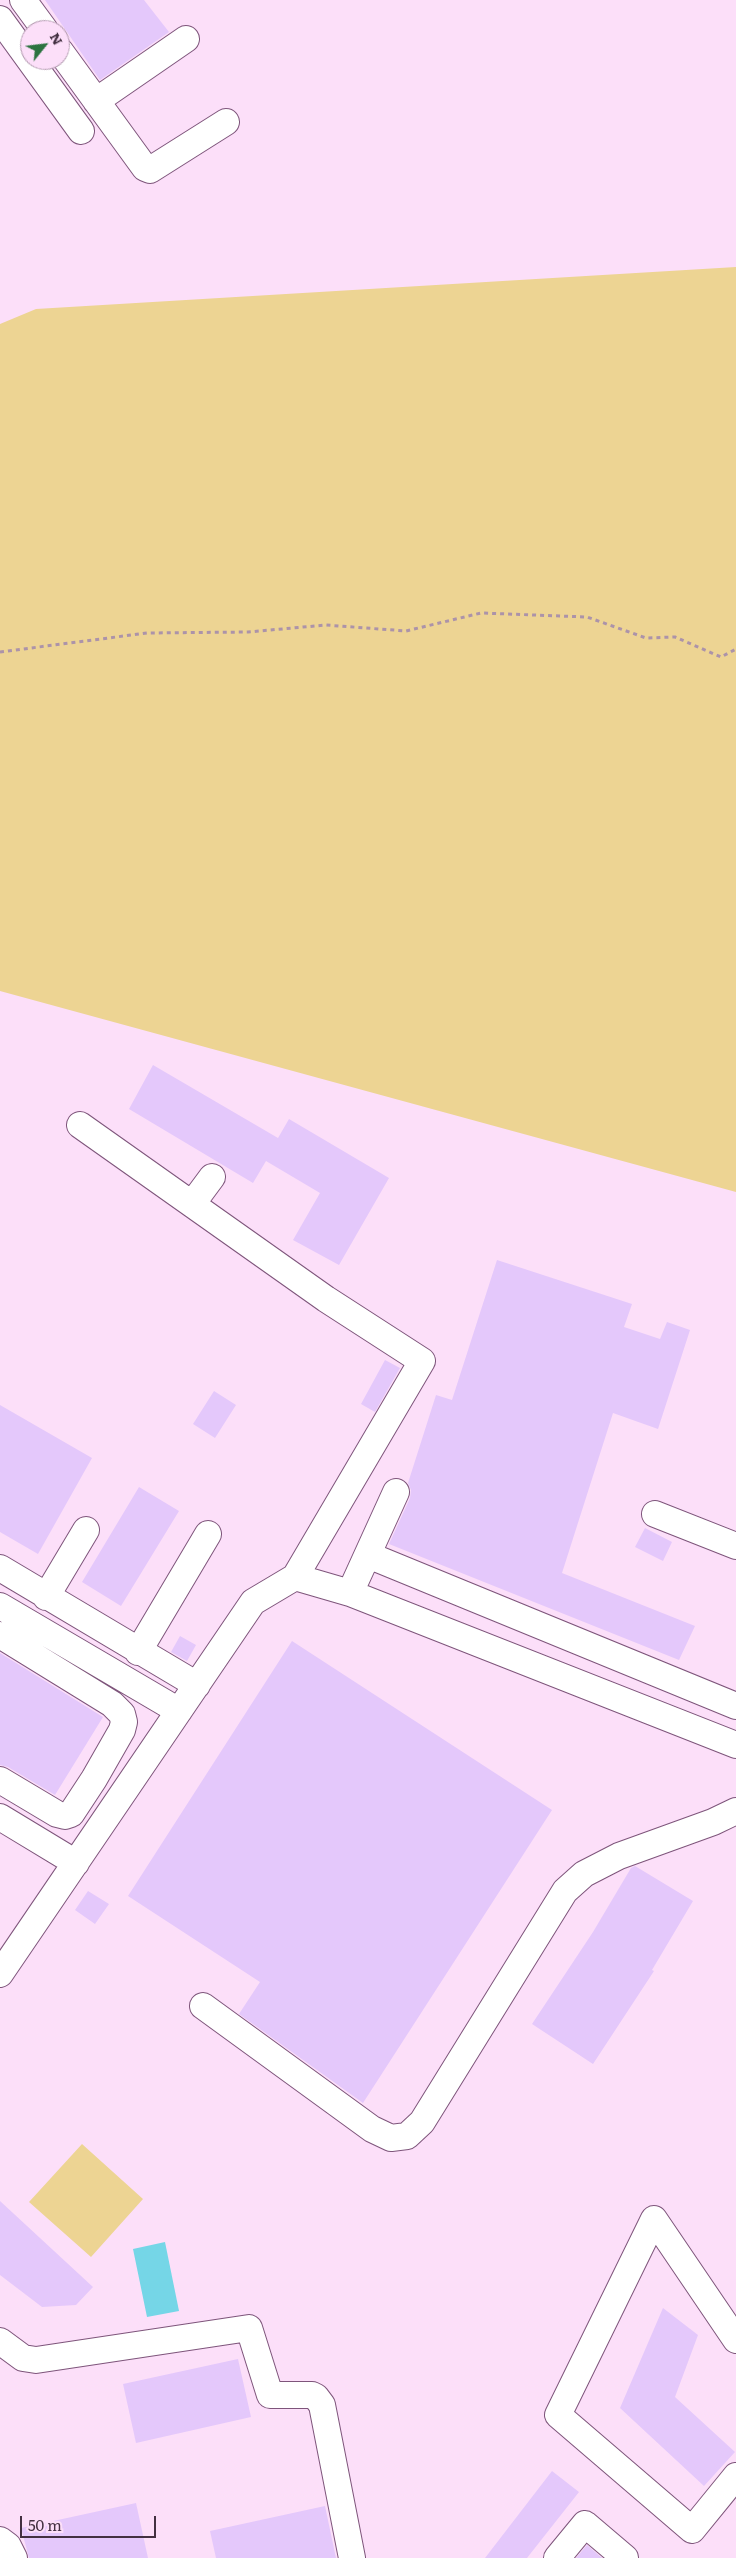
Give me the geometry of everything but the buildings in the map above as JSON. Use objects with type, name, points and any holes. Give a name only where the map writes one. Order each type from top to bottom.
[{"type":"street","points":[[23,0],[38,20]]},
{"type":"street","points":[[0,18],[81,131]]},
{"type":"street","points":[[96,101],[186,39]]},
{"type":"street","points":[[70,65],[145,168],[150,170],[226,122]]},
{"type":"street","points":[[0,1974],[253,1602],[295,1577],[422,1361],[326,1299],[80,1125]]},
{"type":"street","points":[[192,1204],[212,1177]]},
{"type":"street","points":[[350,1593],[396,1492]]},
{"type":"street","points":[[655,1514],[736,1546]]},
{"type":"street","points":[[46,1597],[86,1530]]},
{"type":"street","points":[[138,1652],[208,1534]]},
{"type":"street","points":[[368,1555],[736,1706]]},
{"type":"street","points":[[0,1568],[196,1685]]},
{"type":"street","points":[[295,1577],[350,1593],[736,1745]]},
{"type":"street","points":[[0,1606],[179,1711]]},
{"type":"street","points":[[0,1635],[112,1704],[122,1714],[124,1722],[122,1730],[76,1810],[65,1816],[57,1814],[0,1780]]},
{"type":"street","points":[[94,1779],[122,1795]]},
{"type":"street","points":[[204,2006],[372,2129],[391,2138],[407,2136],[422,2122],[565,1891],[584,1874],[619,1856],[712,1822],[736,1811]]},
{"type":"street","points":[[0,1817],[76,1863]]},
{"type":"street","points":[[736,2340],[654,2219],[558,2415],[692,2530],[736,2476]]},
{"type":"street","points":[[0,2340],[23,2358],[36,2360],[249,2328],[270,2395],[312,2395],[322,2405],[352,2558]]},
{"type":"street","points":[[557,2558],[585,2524],[625,2558]]},
{"type":"street","points":[[0,2540],[8,2546],[14,2558]]},
{"type":"path","points":[[0,652],[147,633],[248,632],[326,625],[406,631],[481,614],[587,617],[646,638],[674,638],[721,657],[736,648]]},
{"type":"shaded area","points":[[736,267],[736,1192],[0,991],[0,324],[36,309]]},
{"type":"shaded area","points":[[82,2144],[143,2199],[91,2257],[29,2202]]},
{"type":"water","points":[[165,2242],[179,2311],[147,2317],[133,2249]]}]
